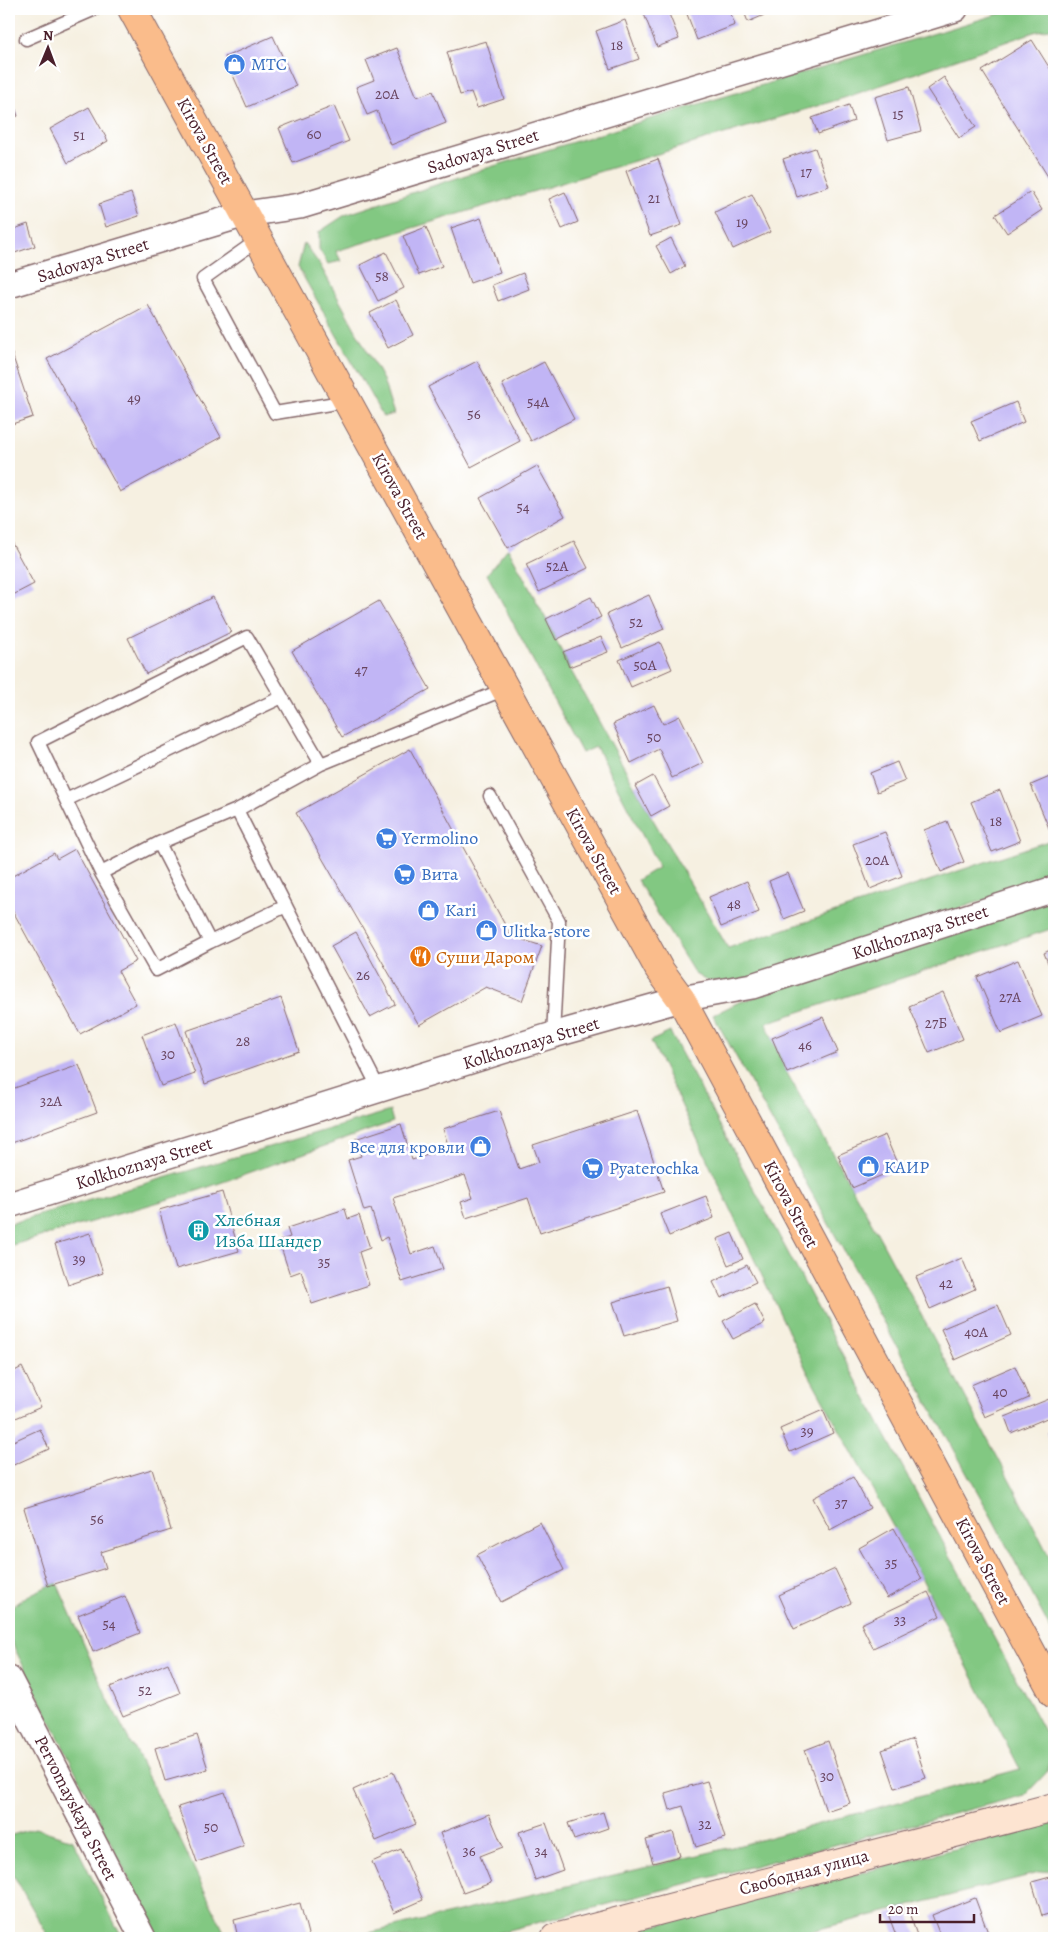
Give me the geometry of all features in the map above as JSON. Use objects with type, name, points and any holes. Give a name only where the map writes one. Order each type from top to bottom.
[{"type":"main road","name":"Kirova Street","points":[[132,9],[659,969],[681,999],[1054,1694]]},
{"type":"street","name":"Sadovaya Street","points":[[9,285],[246,214],[300,206],[955,9]]},
{"type":"street","name":"Kolkhoznaya Street","points":[[9,1205],[554,1035],[681,999],[752,986],[1054,889]]},
{"type":"street","name":"Pervomayskaya Street","points":[[9,1679],[143,1938]]},
{"type":"street","name":"Свободная улица","points":[[555,1938],[1054,1807]]},
{"type":"lane","points":[[26,39],[95,9]]},
{"type":"lane","points":[[259,239],[203,279],[275,413],[348,402]]},
{"type":"lane","points":[[286,906],[156,970],[101,873],[38,742],[247,637],[321,764]]},
{"type":"lane","points":[[101,873],[159,842],[237,810],[321,764],[505,689]]},
{"type":"lane","points":[[66,800],[282,697]]},
{"type":"lane","points":[[490,796],[559,921],[554,1035]]},
{"type":"lane","points":[[237,810],[379,1089]]},
{"type":"lane","points":[[159,842],[210,942]]},
{"type":"green space","points":[[1015,9],[1054,9],[1054,28],[1034,32],[847,97],[336,251],[341,261],[328,264],[319,249],[319,232],[345,215],[487,168]]},
{"type":"green space","points":[[304,243],[320,265],[383,380],[394,414],[383,417],[298,267]]},
{"type":"green space","points":[[508,548],[569,667],[651,816],[728,948],[1054,839],[1054,877],[734,983],[705,980],[695,974],[637,880],[659,867],[596,747],[582,753],[487,574]]},
{"type":"green space","points":[[1054,898],[1054,928],[766,1023],[787,1073],[873,1225],[1054,1566],[1054,1636],[992,1518],[713,1015],[737,1003]]},
{"type":"green space","points":[[670,1032],[1053,1748],[1047,1772],[1025,1795],[479,1938],[348,1938],[745,1844],[1020,1769],[922,1579],[807,1371],[651,1041]]},
{"type":"green space","points":[[390,1111],[393,1122],[200,1190],[9,1246],[9,1224]]},
{"type":"green space","points":[[57,1583],[108,1699],[177,1833],[227,1938],[158,1938],[9,1637],[8,1615],[12,1607],[30,1594]]},
{"type":"green space","points":[[1054,1825],[1054,1869],[784,1938],[606,1938]]},
{"type":"green space","points":[[35,1828],[73,1840],[122,1938],[49,1938],[9,1867],[9,1836]]},
{"type":"building","points":[[642,9],[667,9],[679,39],[657,47]]},
{"type":"building","points":[[685,9],[729,9],[735,25],[697,40]]},
{"type":"building","points":[[743,9],[776,9],[776,10],[748,22]]},
{"type":"building","points":[[625,20],[639,59],[610,69],[596,31]]},
{"type":"building","points":[[273,36],[296,86],[247,107],[225,57]]},
{"type":"building","points":[[1032,40],[1054,75],[1054,181],[1052,183],[982,71]]},
{"type":"building","points":[[486,41],[504,99],[477,108],[471,92],[460,95],[447,52]]},
{"type":"building","points":[[397,48],[417,97],[433,91],[446,123],[391,145],[377,111],[367,115],[356,87],[374,80],[366,60]]},
{"type":"building","points":[[944,77],[976,127],[959,138],[927,89]]},
{"type":"building","points":[[909,87],[921,131],[888,140],[875,97]]},
{"type":"building","points":[[9,90],[18,116],[9,119]]},
{"type":"building","points":[[849,105],[854,121],[818,134],[812,118]]},
{"type":"building","points":[[334,106],[349,141],[293,163],[279,128]]},
{"type":"building","points":[[89,107],[108,141],[68,163],[50,129]]},
{"type":"building","points":[[815,148],[829,186],[797,197],[783,159]]},
{"type":"building","points":[[658,159],[682,225],[650,236],[626,171]]},
{"type":"building","points":[[565,192],[578,222],[562,229],[549,199]]},
{"type":"building","points":[[1031,192],[1042,210],[1007,233],[995,215]]},
{"type":"building","points":[[131,193],[139,216],[106,227],[99,204]]},
{"type":"building","points":[[752,194],[770,232],[733,249],[715,212]]},
{"type":"building","points":[[481,218],[500,272],[470,283],[451,228]]},
{"type":"building","points":[[28,224],[35,246],[9,255],[9,231]]},
{"type":"building","points":[[426,227],[442,266],[419,275],[403,236]]},
{"type":"building","points":[[671,238],[685,266],[671,274],[656,246]]},
{"type":"building","points":[[386,252],[404,288],[378,301],[360,265]]},
{"type":"building","points":[[523,273],[529,289],[498,301],[492,285]]},
{"type":"building","points":[[396,300],[413,335],[388,348],[370,313]]},
{"type":"building","points":[[148,305],[221,437],[120,492],[47,359]]},
{"type":"building","points":[[9,345],[33,417],[9,425]]},
{"type":"building","points":[[477,361],[520,441],[471,467],[428,387]]},
{"type":"building","points":[[544,362],[574,419],[531,441],[502,384]]},
{"type":"building","points":[[1016,402],[1024,422],[980,441],[971,421]]},
{"type":"building","points":[[537,466],[565,516],[508,548],[480,498]]},
{"type":"building","points":[[9,538],[34,584],[9,597]]},
{"type":"building","points":[[574,541],[588,568],[539,592],[526,564]]},
{"type":"building","points":[[649,595],[664,629],[622,648],[607,614]]},
{"type":"building","points":[[213,597],[231,632],[146,674],[128,638]]},
{"type":"building","points":[[591,597],[601,617],[556,640],[546,619]]},
{"type":"building","points":[[379,601],[430,689],[342,737],[292,651]]},
{"type":"building","points":[[601,637],[608,652],[569,667],[563,652]]},
{"type":"building","points":[[660,642],[672,669],[631,687],[619,660]]},
{"type":"building","points":[[654,705],[663,724],[680,716],[703,763],[672,778],[659,749],[631,763],[613,724]]},
{"type":"building","name":"Вита","points":[[410,749],[511,936],[542,946],[522,1001],[486,987],[419,1025],[296,813]]},
{"type":"building","points":[[897,762],[905,781],[877,792],[870,773]]},
{"type":"building","points":[[653,776],[669,806],[651,816],[635,786]]},
{"type":"building","points":[[1052,776],[1054,782],[1054,831],[1051,833],[1031,785]]},
{"type":"building","points":[[1000,790],[1020,841],[992,852],[971,802]]},
{"type":"building","points":[[947,821],[964,862],[941,872],[924,830]]},
{"type":"building","points":[[885,832],[902,876],[870,889],[853,844]]},
{"type":"building","points":[[75,849],[136,961],[118,971],[136,1004],[80,1034],[9,904],[9,878],[54,853],[57,859]]},
{"type":"building","points":[[788,873],[804,911],[784,919],[769,881]]},
{"type":"building","points":[[747,881],[759,912],[721,927],[709,897]]},
{"type":"building","points":[[356,932],[395,1004],[370,1017],[331,946]]},
{"type":"building","points":[[1054,948],[1054,978],[1044,953]]},
{"type":"building","points":[[1018,960],[1042,1016],[1001,1033],[977,977]]},
{"type":"building","points":[[943,992],[963,1039],[929,1053],[909,1006]]},
{"type":"building","points":[[281,998],[299,1051],[205,1084],[186,1031]]},
{"type":"building","points":[[823,1017],[838,1052],[787,1073],[772,1038]]},
{"type":"building","points":[[176,1022],[195,1074],[161,1086],[142,1035]]},
{"type":"building","points":[[79,1065],[97,1112],[9,1144],[9,1090]]},
{"type":"building","points":[[499,1111],[519,1169],[539,1162],[533,1145],[637,1111],[664,1192],[540,1233],[528,1198],[466,1218],[461,1202],[473,1198],[465,1175],[393,1198],[411,1254],[435,1246],[443,1269],[402,1282],[387,1237],[381,1240],[371,1209],[364,1211],[348,1160],[361,1156],[355,1139],[401,1124],[412,1160],[449,1148],[443,1129]]},
{"type":"building","points":[[885,1135],[899,1168],[852,1188],[838,1155]]},
{"type":"building","name":"Хлебная Изба Шандер","points":[[222,1192],[239,1251],[176,1269],[159,1210]]},
{"type":"building","points":[[706,1196],[714,1218],[669,1236],[660,1214]]},
{"type":"building","points":[[345,1209],[348,1219],[359,1215],[370,1248],[359,1252],[369,1285],[312,1304],[301,1271],[290,1275],[279,1241],[290,1237],[287,1228]]},
{"type":"building","points":[[90,1233],[103,1273],[68,1285],[55,1244]]},
{"type":"building","points":[[732,1233],[743,1259],[728,1265],[717,1239]]},
{"type":"building","points":[[962,1258],[975,1289],[930,1309],[916,1277]]},
{"type":"building","points":[[747,1265],[756,1282],[721,1298],[713,1282]]},
{"type":"building","points":[[667,1286],[677,1321],[624,1336],[613,1302]]},
{"type":"building","points":[[755,1304],[765,1323],[733,1339],[723,1321]]},
{"type":"building","points":[[998,1305],[1011,1335],[955,1360],[941,1329]]},
{"type":"building","points":[[1015,1366],[1029,1398],[985,1417],[971,1385]]},
{"type":"building","points":[[22,1367],[41,1407],[9,1421],[9,1374]]},
{"type":"building","points":[[1054,1397],[1054,1415],[1011,1433],[1005,1417]]},
{"type":"building","points":[[823,1410],[833,1433],[790,1452],[780,1429]]},
{"type":"building","points":[[40,1429],[49,1449],[9,1467],[9,1443]]},
{"type":"building","points":[[1054,1429],[1054,1449],[1047,1432]]},
{"type":"building","points":[[152,1469],[171,1530],[101,1552],[106,1568],[48,1586],[24,1508]]},
{"type":"building","points":[[853,1477],[870,1508],[830,1530],[813,1498]]},
{"type":"building","points":[[540,1522],[564,1570],[501,1602],[477,1555]]},
{"type":"building","points":[[894,1528],[922,1579],[887,1598],[859,1548]]},
{"type":"building","points":[[835,1569],[851,1603],[794,1629],[779,1595]]},
{"type":"building","points":[[928,1592],[940,1616],[873,1648],[861,1624]]},
{"type":"building","points":[[125,1596],[140,1633],[93,1652],[78,1615]]},
{"type":"building","points":[[168,1663],[180,1693],[123,1716],[110,1687]]},
{"type":"building","points":[[197,1735],[208,1769],[165,1781],[155,1748]]},
{"type":"building","points":[[913,1739],[926,1778],[895,1788],[882,1750]]},
{"type":"building","points":[[828,1741],[850,1803],[826,1811],[805,1750]]},
{"type":"building","points":[[393,1772],[416,1824],[376,1841],[353,1790]]},
{"type":"building","points":[[707,1781],[725,1838],[696,1847],[683,1806],[670,1810],[665,1793]]},
{"type":"building","points":[[225,1792],[244,1846],[197,1862],[178,1807]]},
{"type":"building","points":[[603,1812],[608,1828],[574,1840],[568,1823]]},
{"type":"building","points":[[489,1814],[503,1847],[480,1856],[491,1883],[463,1893],[440,1833]]},
{"type":"building","points":[[546,1823],[563,1870],[535,1880],[519,1832]]},
{"type":"building","points":[[673,1832],[680,1856],[653,1863],[646,1840]]},
{"type":"building","points":[[401,1849],[423,1900],[394,1913],[372,1862]]},
{"type":"building","points":[[1054,1876],[1054,1912],[1042,1916],[1032,1882]]},
{"type":"building","points":[[975,1898],[990,1938],[941,1938],[932,1915]]},
{"type":"building","points":[[300,1903],[309,1938],[238,1938],[234,1920]]},
{"type":"building","points":[[907,1907],[918,1938],[897,1938],[888,1914]]},
{"type":"place","name":"МТС","points":[[235,64]]},
{"type":"place","name":"Yermolino","points":[[386,838]]},
{"type":"place","name":"Вита","points":[[405,874]]},
{"type":"place","name":"Kari","points":[[429,910]]},
{"type":"place","name":"Ulitka-store","points":[[486,931]]},
{"type":"place","name":"Суши Даром","points":[[420,957]]},
{"type":"place","name":"Все для кровли","points":[[481,1147]]},
{"type":"place","name":"КАИР","points":[[868,1167]]},
{"type":"place","name":"Pyaterochka","points":[[593,1168]]},
{"type":"place","name":"Хлебная Изба Шандер","points":[[199,1230]]}]
